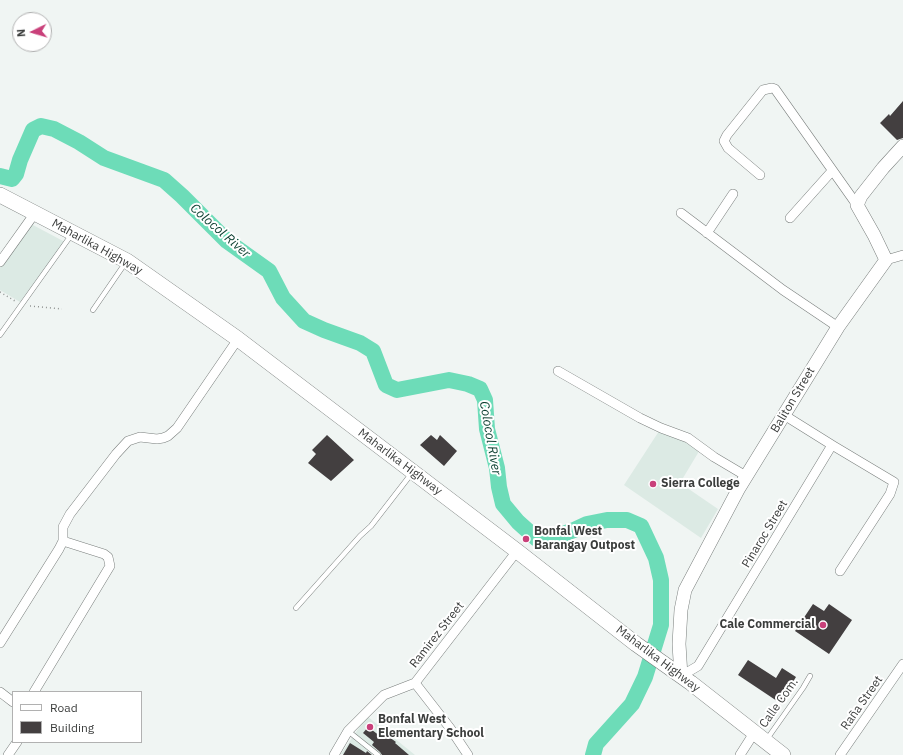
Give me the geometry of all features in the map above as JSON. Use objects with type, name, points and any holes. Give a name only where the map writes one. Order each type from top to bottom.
[{"type":"main road","name":"Maharlika Highway","points":[[0,195],[74,232],[126,261],[238,339],[517,551],[636,644],[681,676],[784,755]]},
{"type":"street","points":[[760,175],[728,148],[724,141],[727,135],[763,90],[772,88],[775,89],[857,205],[886,260],[903,255]]},
{"type":"street","points":[[857,205],[861,196],[903,146]]},
{"type":"street","points":[[790,218],[832,170]]},
{"type":"street","points":[[707,233],[733,194]]},
{"type":"street","points":[[0,262],[34,213]]},
{"type":"street","points":[[681,214],[784,290],[838,327]]},
{"type":"street","name":"Baliton Street","points":[[681,676],[679,644],[681,610],[685,590],[738,488],[838,327],[886,260]]},
{"type":"street","points":[[0,643],[63,541],[63,527],[70,514],[116,454],[128,441],[140,437],[157,439],[163,438],[168,436],[177,428],[238,339]]},
{"type":"street","points":[[558,371],[640,418],[688,438],[714,457],[746,476]]},
{"type":"street","points":[[784,415],[894,482],[903,485]]},
{"type":"street","name":"Pinaroc Street","points":[[681,676],[698,666],[832,445]]},
{"type":"street","points":[[840,571],[890,494],[894,482]]},
{"type":"street","points":[[35,691],[110,566],[108,557],[104,554],[63,541]]},
{"type":"street","name":"Ramirez Street","points":[[336,754],[348,731],[384,695],[415,683],[517,551]]},
{"type":"street","name":"Raña Street","points":[[840,755],[902,668]]},
{"type":"street","points":[[415,683],[450,728],[468,755]]},
{"type":"street","points":[[0,692],[12,701]]},
{"type":"street","points":[[740,755],[760,737]]},
{"type":"street","points":[[8,755],[16,743]]},
{"type":"lane","points":[[0,335],[74,232]]},
{"type":"lane","points":[[93,310],[126,261]]},
{"type":"lane","points":[[296,608],[360,536],[371,526],[413,472]]},
{"type":"lane","name":"Calle Com.","points":[[760,737],[803,688],[810,676]]},
{"type":"lane","points":[[348,731],[378,755]]},
{"type":"shaded area","points":[[31,224],[65,242],[20,302],[0,290],[0,266]]},
{"type":"shaded area","name":"Sierra College","points":[[661,428],[701,448],[680,483],[718,509],[701,538],[624,485]]},
{"type":"shaded area","name":"Bonfal West Elementary School","points":[[367,716],[415,755],[341,754]]},
{"type":"building","points":[[903,101],[903,138],[897,140],[880,123],[889,114],[890,116]]},
{"type":"building","points":[[327,435],[354,460],[331,481],[308,463],[316,454],[312,450]]},
{"type":"building","points":[[431,435],[437,440],[440,435],[457,451],[444,466],[420,445]]},
{"type":"building","name":"Cale Commercial","points":[[813,604],[824,611],[829,604],[852,620],[829,654],[795,631]]},
{"type":"building","points":[[748,660],[776,678],[782,668],[796,677],[780,703],[738,675]]},
{"type":"building","points":[[368,727],[380,736],[382,732],[396,742],[395,743],[409,755],[382,755],[372,745],[374,742],[363,733]]},
{"type":"building","points":[[350,743],[366,753],[367,751],[372,755],[343,755]]},
{"type":"waterway","name":"Colocol River","points":[[0,176],[12,179],[16,174],[20,160],[33,130],[41,126],[54,129],[79,142],[104,158],[164,180],[227,241],[269,271],[283,298],[304,321],[360,343],[373,351],[386,385],[397,390],[449,380],[468,384],[480,389],[485,400],[487,429],[497,468],[503,504],[518,522],[537,539],[547,540],[587,524],[607,520],[627,520],[641,526],[656,558],[661,580],[661,625],[645,677],[632,704],[596,744],[593,755]]},
{"type":"place","name":"Sierra College","points":[[653,484]]},
{"type":"place","name":"Bonfal West Barangay Outpost","points":[[526,539]]},
{"type":"place","name":"Cale Commercial","points":[[823,625]]},
{"type":"place","name":"Bonfal West Elementary School","points":[[370,727]]}]
